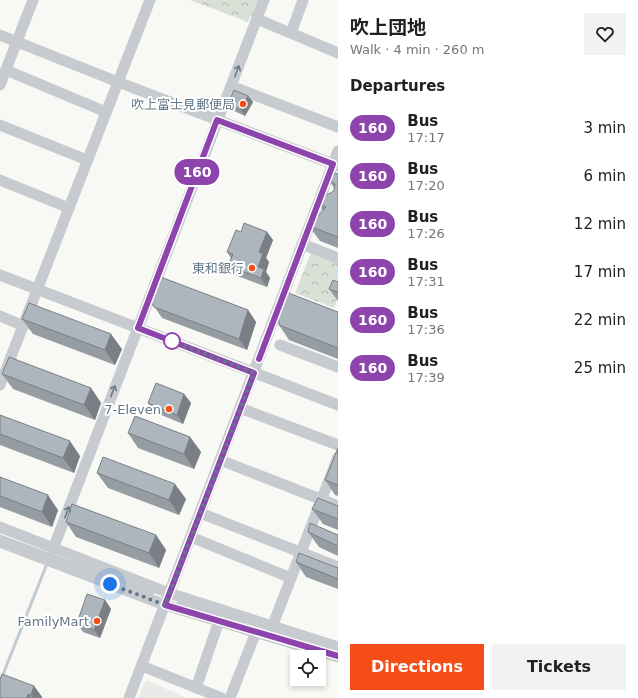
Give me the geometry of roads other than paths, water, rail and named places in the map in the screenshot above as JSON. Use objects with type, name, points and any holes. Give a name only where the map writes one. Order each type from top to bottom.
[{"type":"street","points":[[0,85],[33,0]]},
{"type":"street","points":[[1,379],[24,326],[37,289],[150,0]]},
{"type":"street","points":[[53,549],[264,0]]},
{"type":"street","points":[[291,33],[303,0]]},
{"type":"street","points":[[257,19],[338,53]]},
{"type":"street","points":[[0,34],[118,82],[336,165]]},
{"type":"street","points":[[6,70],[106,112]]},
{"type":"street","points":[[231,86],[338,126]]},
{"type":"street","points":[[0,125],[87,160]]},
{"type":"street","points":[[129,698],[240,408],[288,293],[302,244],[321,195],[336,165],[338,151]]},
{"type":"street","points":[[0,180],[69,208]]},
{"type":"street","points":[[321,195],[332,200]]},
{"type":"street","points":[[302,244],[338,258]]},
{"type":"street","points":[[0,275],[338,405]]},
{"type":"street","points":[[0,316],[24,326]]},
{"type":"street","points":[[280,345],[338,367]]},
{"type":"street","points":[[240,408],[338,445]]},
{"type":"street","points":[[272,627],[338,457]]},
{"type":"street","points":[[220,460],[338,506]]},
{"type":"street","points":[[200,513],[338,567]]},
{"type":"street","points":[[0,527],[53,549],[169,593],[338,647]]},
{"type":"street","points":[[190,537],[291,578]]},
{"type":"street","points":[[0,542],[165,605],[338,656]]},
{"type":"street","points":[[196,688],[219,621]]},
{"type":"street","points":[[230,698],[256,632]]},
{"type":"street","points":[[142,666],[222,698]]},
{"type":"waterway","points":[[0,536],[153,593]]},
{"type":"waterway","points":[[0,682],[52,551]]},
{"type":"waterway","points":[[178,603],[243,622]]},
{"type":"place","name":"吹上富士見郵便局","points":[[243,104]]},
{"type":"place","name":"東和銀行","points":[[252,268]]},
{"type":"place","name":"7-Eleven","points":[[169,409]]},
{"type":"place","name":"FamilyMart","points":[[97,621]]}]
